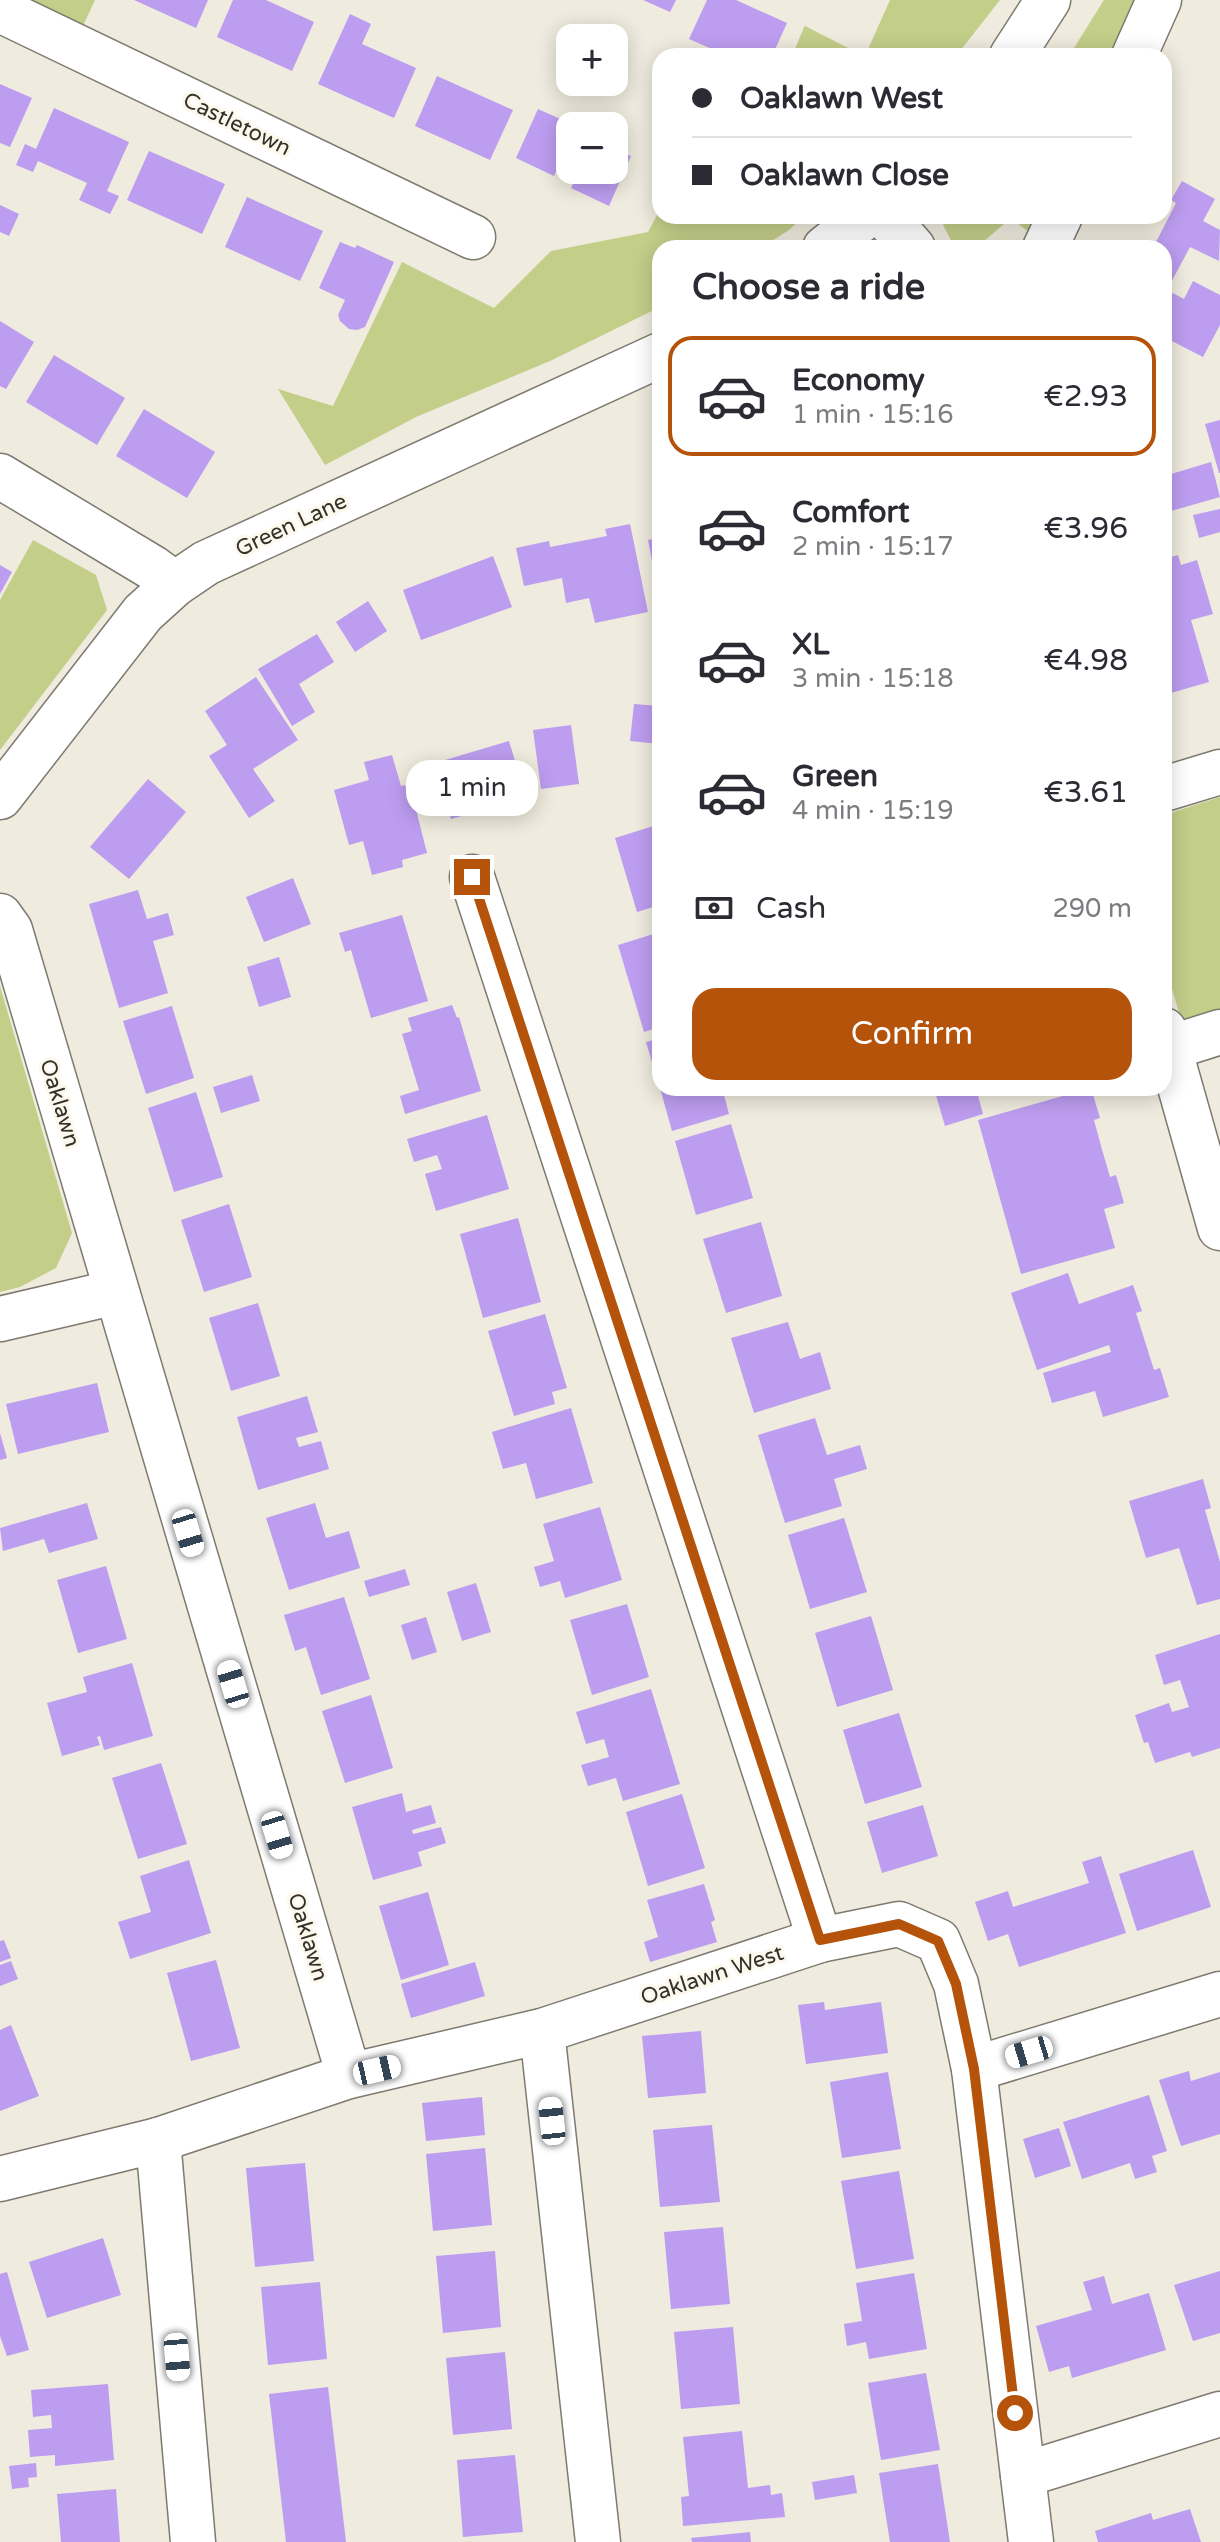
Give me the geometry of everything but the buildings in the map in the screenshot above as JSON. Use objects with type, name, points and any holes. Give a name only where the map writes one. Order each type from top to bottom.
[{"type":"street","points":[[1017,48],[1048,0]]},
{"type":"street","points":[[1138,48],[1159,0]]},
{"type":"street","name":"Castletown","points":[[0,10],[473,237]]},
{"type":"street","points":[[835,240],[856,224]]},
{"type":"street","points":[[892,224],[906,240]]},
{"type":"street","name":"Green Lane","points":[[0,797],[143,613],[175,584],[206,563],[652,359]]},
{"type":"street","points":[[0,476],[175,584]]},
{"type":"street","points":[[1172,787],[1220,772]]},
{"type":"street","points":[[472,877],[820,1940]]},
{"type":"street","name":"Oaklawn","points":[[0,916],[10,930],[349,2076]]},
{"type":"street","points":[[1172,1038],[1220,1032]]},
{"type":"street","points":[[1172,1057],[1220,1228]]},
{"type":"street","points":[[0,1319],[116,1292]]},
{"type":"street","name":"Oaklawn West","points":[[0,2179],[158,2140],[349,2076],[542,2031],[820,1940],[899,1924],[938,1941],[956,1984],[974,2069],[1031,2542]]},
{"type":"street","points":[[974,2069],[1220,1994]]},
{"type":"street","points":[[542,2031],[598,2542]]},
{"type":"street","points":[[158,2140],[193,2542]]},
{"type":"street","points":[[1023,2475],[1220,2414]]},
{"type":"green space","points":[[23,0],[95,0],[82,28]]},
{"type":"green space","points":[[890,0],[1000,0],[962,48],[869,48]]},
{"type":"green space","points":[[1104,0],[1144,0],[1123,48],[1074,48]]},
{"type":"green space","points":[[805,25],[848,48],[795,48]]},
{"type":"green space","points":[[652,224],[795,224],[773,240],[652,240],[652,311],[550,361],[416,417],[325,465],[278,389],[333,406],[402,262],[494,308],[551,251],[648,232]]},
{"type":"green space","points":[[1004,224],[985,240],[951,240],[943,225]]},
{"type":"green space","points":[[1018,224],[1048,224],[1047,226],[1026,230]]},
{"type":"green space","points":[[33,540],[96,575],[107,610],[0,750],[0,600]]},
{"type":"green space","points":[[1220,797],[1220,1012],[1182,1023],[1172,989],[1172,812]]},
{"type":"green space","points":[[0,986],[72,1233],[56,1268],[20,1287],[0,1292]]},
{"type":"route","points":[[472,877],[820,1940],[899,1924],[938,1941],[956,1984],[974,2069],[1015,2413]]}]
